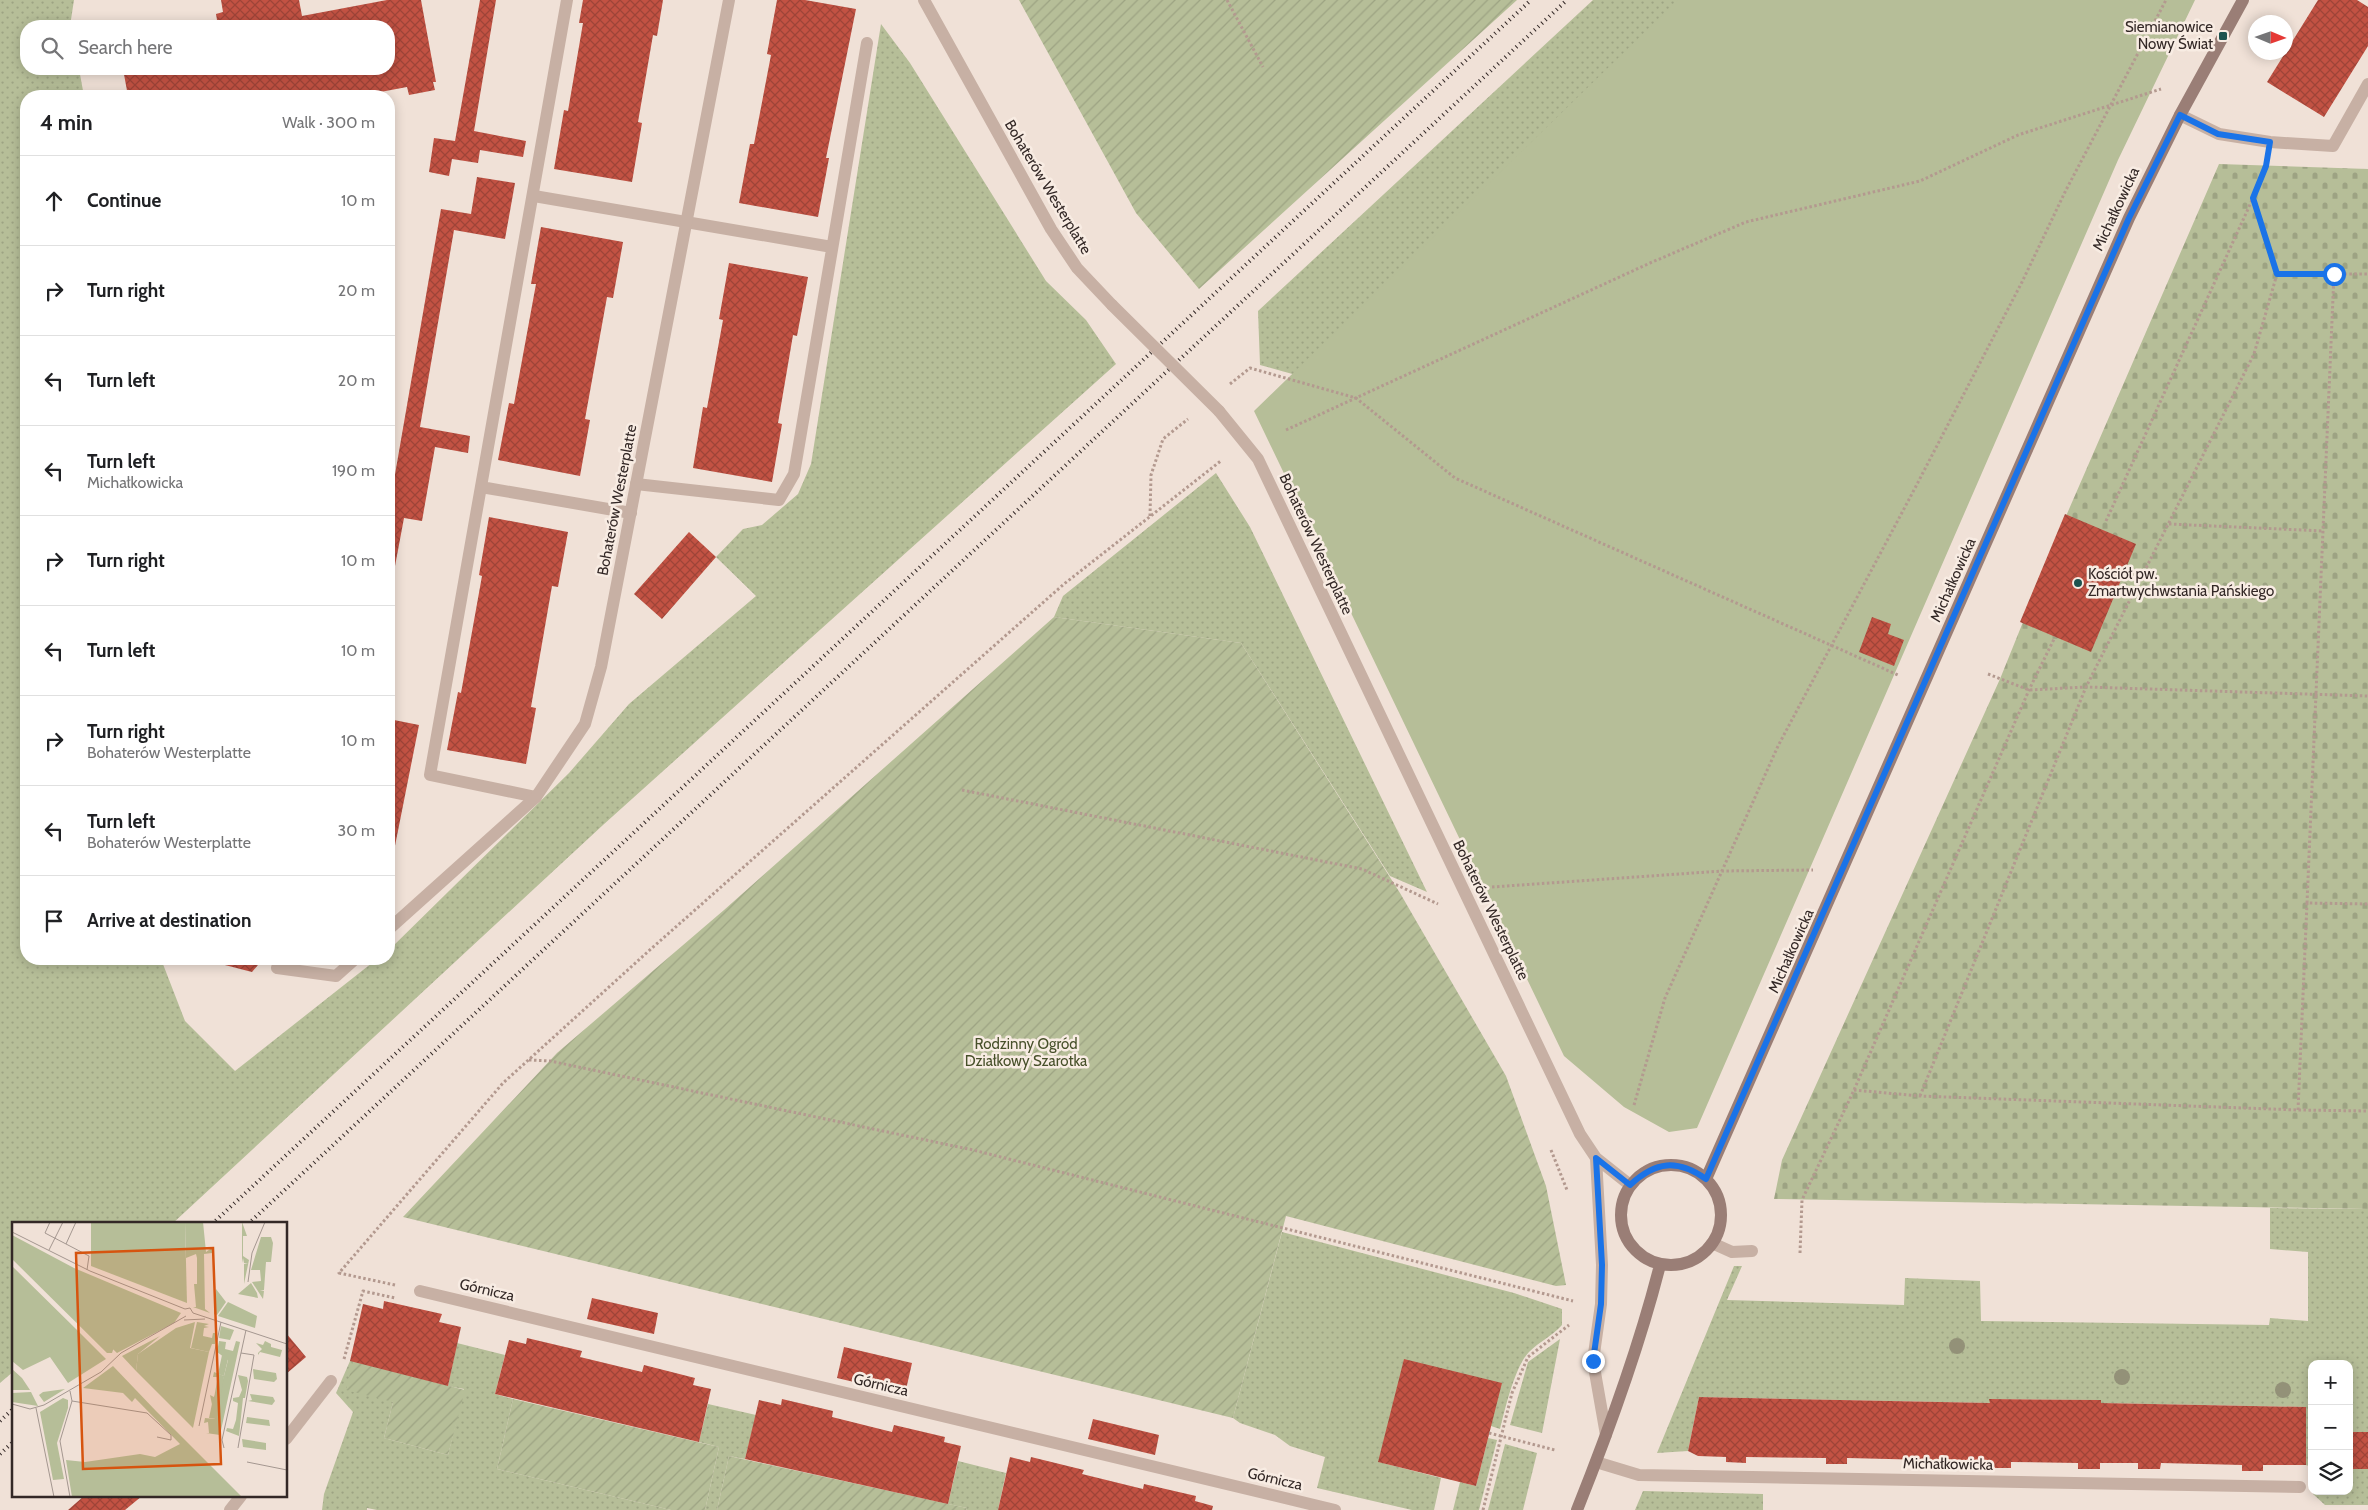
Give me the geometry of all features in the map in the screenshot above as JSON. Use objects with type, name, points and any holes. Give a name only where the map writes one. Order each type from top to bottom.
[{"type":"street","points":[[536,796],[430,775],[534,196],[567,0]]},
{"type":"street","name":"Bohaterów Westerplatte","points":[[395,924],[536,796],[585,724],[601,667],[729,0]]},
{"type":"street","name":"Bohaterów Westerplatte","points":[[924,0],[1051,229],[1077,268],[1219,411],[1258,459],[1576,1125],[1596,1158],[1630,1185]]},
{"type":"street","name":"Michałkowicka","points":[[1706,1179],[2129,218],[2180,115],[2243,0]]},
{"type":"street","points":[[636,484],[779,500],[794,474],[867,43]]},
{"type":"street","points":[[2180,115],[2218,134],[2270,142],[2334,146],[2368,84]]},
{"type":"street","points":[[534,196],[832,247]]},
{"type":"street","points":[[481,487],[631,513]]},
{"type":"street","points":[[278,965],[277,968],[336,976],[348,965]]},
{"type":"street","name":"Bohaterów Westerplatte","points":[[1596,1158],[1602,1284],[1593,1361],[1606,1435]]},
{"type":"street","points":[[1676,1165],[1693,1170],[1706,1179],[1716,1194],[1721,1211],[1719,1228],[1712,1243],[1700,1256],[1683,1264],[1660,1265],[1635,1250],[1625,1235],[1621,1218],[1623,1201],[1630,1185],[1643,1173],[1659,1166],[1676,1165]]},
{"type":"street","points":[[1712,1243],[1732,1252],[1752,1251]]},
{"type":"street","points":[[1577,1510],[1606,1435],[1650,1306],[1660,1265]]},
{"type":"street","name":"Górnicza","points":[[420,1291],[1335,1510]]},
{"type":"street","points":[[288,1436],[331,1381]]},
{"type":"street","name":"Michałkowicka","points":[[1596,1462],[1639,1475],[2300,1487]]},
{"type":"street","points":[[230,1510],[239,1498]]},
{"type":"path","points":[[1227,0],[1264,67]]},
{"type":"path","points":[[1634,1105],[1665,998],[1778,746],[2022,282],[2066,190],[2166,0]]},
{"type":"path","points":[[1286,430],[1650,263],[1746,222],[1920,181],[2018,135],[2161,89]]},
{"type":"path","points":[[2106,521],[2253,198],[2266,166],[2270,142]]},
{"type":"path","points":[[1920,1096],[2086,687],[2254,354],[2277,274],[2253,198]]},
{"type":"path","points":[[2277,274],[2368,274]]},
{"type":"path","points":[[2298,1110],[2334,274]]},
{"type":"path","points":[[1228,386],[1250,368],[1356,398],[1455,478],[1900,676]]},
{"type":"path","points":[[1150,517],[1151,475],[1163,440],[1192,416]]},
{"type":"path","points":[[420,1291],[339,1273],[503,1083],[652,948],[1064,584],[1222,460]]},
{"type":"path","points":[[2169,524],[2324,531]]},
{"type":"path","points":[[1800,1253],[1802,1200],[1854,1090],[2029,690],[2055,637]]},
{"type":"path","points":[[1988,674],[2029,690],[2086,687],[2368,696]]},
{"type":"path","points":[[962,790],[1362,869],[1439,904]]},
{"type":"path","points":[[1489,887],[1722,871],[1814,870]]},
{"type":"path","points":[[2307,904],[2368,904]]},
{"type":"path","points":[[528,1060],[550,1061],[973,1150],[1581,1303]]},
{"type":"path","points":[[1854,1090],[1920,1096],[2368,1111]]},
{"type":"path","points":[[1551,1150],[1567,1190]]},
{"type":"path","points":[[1483,1510],[1512,1394],[1528,1357],[1571,1324]]},
{"type":"path","points":[[1490,1433],[1555,1450]]},
{"type":"green space","points":[[0,0],[74,0],[71,20],[20,20],[20,75],[80,75],[83,90],[20,90],[20,965],[163,965],[185,1021],[235,1071],[369,965],[395,965],[395,944],[569,773],[629,704],[756,596],[716,557],[743,529],[762,525],[798,494],[811,464],[881,24],[910,63],[1046,281],[1086,320],[1116,364],[603,825],[174,1222],[12,1222],[12,1373],[0,1383]]},
{"type":"green space","points":[[1019,0],[1517,0],[1199,289],[1136,213]]},
{"type":"green space","points":[[1593,0],[1726,0],[1321,382],[1260,365],[1258,311]]},
{"type":"green space","points":[[1678,0],[2195,0],[2118,160],[1697,1128],[1669,1132],[1624,1107],[1564,1056],[1254,411]]},
{"type":"green space","points":[[2219,164],[2368,169],[2368,1209],[1774,1199],[1782,1160],[2000,679],[2063,523]]},
{"type":"green space","points":[[1216,473],[1250,527],[1427,892],[1390,876],[1241,643],[1054,617],[1063,596]]},
{"type":"green space","name":"Rodzinny Ogród Działkowy Szarotka","points":[[1054,617],[1241,643],[1400,893],[1506,1076],[1546,1186],[1566,1285],[1556,1286],[1286,1216],[1233,1418],[403,1217],[557,1053],[724,910]]},
{"type":"green space","points":[[2270,1208],[2368,1209],[2368,1432],[2353,1432],[2353,1360],[2308,1360],[2308,1466],[2306,1465],[2306,1407],[2101,1403],[2101,1400],[1990,1399],[1990,1403],[1699,1397],[1688,1451],[1657,1453],[1734,1266],[1742,1266],[1727,1300],[1904,1305],[1905,1278],[1980,1281],[1981,1321],[2269,1325],[2270,1318],[2308,1321],[2308,1252],[2270,1249]]},
{"type":"green space","points":[[1282,1232],[1514,1293],[1562,1309],[1562,1325],[1529,1352],[1519,1367],[1500,1429],[1491,1426],[1379,1462],[1441,1478],[1434,1510],[1412,1510],[1317,1488],[1325,1457],[1290,1446],[1275,1435],[1240,1423],[1233,1418]]},
{"type":"green space","points":[[1560,1339],[1542,1433],[1510,1425],[1528,1362]]},
{"type":"green space","points":[[457,1343],[505,1355],[495,1394],[513,1399],[497,1469],[671,1510],[377,1510],[367,1508],[367,1510],[322,1510],[324,1494],[353,1412],[336,1393],[350,1361],[353,1361],[393,1402],[384,1438],[448,1455],[464,1389],[448,1386]]},
{"type":"green space","points":[[353,1361],[465,1390],[448,1455],[384,1438],[393,1402],[346,1390]]},
{"type":"green space","points":[[513,1399],[719,1447],[705,1510],[671,1510],[497,1469]]},
{"type":"green space","points":[[708,1404],[756,1415],[745,1459],[729,1456],[717,1510],[705,1510],[719,1447],[699,1442]]},
{"type":"green space","points":[[1488,1438],[1497,1440],[1479,1510],[1453,1510],[1460,1482],[1476,1486]]},
{"type":"green space","points":[[1505,1444],[1537,1453],[1523,1510],[1488,1510]]},
{"type":"green space","points":[[729,1456],[967,1508],[966,1510],[717,1510]]},
{"type":"green space","points":[[958,1461],[1006,1473],[998,1510],[966,1510],[967,1508],[948,1504]]},
{"type":"green space","points":[[2353,1469],[2368,1469],[2368,1505],[2325,1505],[2314,1495],[2353,1495]]},
{"type":"green space","points":[[1643,1491],[1763,1494],[1763,1510],[1635,1510]]},
{"type":"building","points":[[221,0],[299,0],[302,16],[387,0],[421,0],[436,82],[433,82],[435,90],[409,95],[407,87],[391,90],[127,90],[124,75],[395,75],[395,20],[217,20],[216,14],[223,12]]},
{"type":"building","points":[[480,0],[496,0],[474,131],[526,141],[523,157],[480,150],[478,163],[452,159],[449,176],[429,172],[434,138],[455,141]]},
{"type":"building","points":[[583,0],[663,0],[657,36],[653,35],[638,122],[642,123],[632,182],[554,169],[564,110],[568,111],[583,23],[579,23]]},
{"type":"building","points":[[777,0],[805,0],[856,9],[826,158],[829,158],[818,217],[739,203],[750,144],[754,144],[771,55],[767,54]]},
{"type":"building","points":[[2318,0],[2357,0],[2368,7],[2368,46],[2324,117],[2267,82],[2281,60],[2293,60],[2293,40]]},
{"type":"building","points":[[477,177],[515,183],[505,239],[454,230],[420,427],[470,436],[468,453],[435,447],[422,521],[404,518],[395,566],[395,474],[441,209],[471,214]]},
{"type":"building","points":[[541,227],[623,242],[613,298],[607,297],[585,419],[590,420],[580,476],[498,460],[509,403],[514,404],[536,284],[531,284]]},
{"type":"building","points":[[729,263],[808,277],[797,336],[793,335],[778,423],[782,424],[772,482],[693,468],[703,407],[707,408],[723,320],[719,319]]},
{"type":"building","name":"Kościół pw. Zmartwychwstania Pańskiego","points":[[2065,514],[2136,544],[2091,652],[2020,622]]},
{"type":"building","points":[[489,517],[568,532],[558,587],[552,586],[531,707],[536,708],[526,764],[447,750],[458,692],[461,693],[482,576],[479,575]]},
{"type":"building","points":[[689,532],[716,557],[662,619],[634,594]]},
{"type":"building","points":[[1872,617],[1891,624],[1888,634],[1904,640],[1894,666],[1859,652]]},
{"type":"building","points":[[395,720],[419,725],[395,846]]},
{"type":"building","points":[[225,965],[258,965],[252,972]]},
{"type":"building","points":[[592,1298],[658,1313],[654,1334],[587,1319]]},
{"type":"building","points":[[384,1301],[442,1314],[439,1322],[461,1327],[448,1386],[350,1361],[363,1304],[383,1309]]},
{"type":"building","points":[[288,1335],[306,1357],[288,1372]]},
{"type":"building","points":[[527,1338],[582,1351],[580,1357],[642,1372],[644,1365],[695,1378],[693,1385],[711,1389],[699,1442],[495,1394],[509,1340],[526,1344]]},
{"type":"building","points":[[844,1347],[912,1363],[905,1394],[837,1378]]},
{"type":"building","points":[[1404,1359],[1502,1383],[1476,1486],[1378,1462]]},
{"type":"building","points":[[1699,1397],[1990,1403],[1989,1399],[2101,1400],[2101,1403],[2306,1407],[2306,1465],[2263,1465],[2263,1471],[2242,1471],[2242,1465],[2161,1463],[2160,1469],[2138,1469],[2138,1463],[2100,1463],[2100,1469],[2078,1469],[2078,1463],[2011,1462],[2011,1468],[1989,1468],[1989,1461],[1951,1460],[1951,1466],[1930,1466],[1929,1460],[1847,1458],[1847,1464],[1826,1464],[1826,1458],[1746,1457],[1746,1463],[1726,1462],[1726,1457],[1698,1456],[1688,1451]]},
{"type":"building","points":[[782,1399],[833,1411],[832,1417],[892,1432],[894,1425],[945,1437],[944,1442],[961,1446],[948,1504],[745,1459],[759,1400],[781,1405]]},
{"type":"building","points":[[1093,1419],[1159,1435],[1155,1455],[1088,1439]]},
{"type":"building","points":[[2353,1432],[2368,1432],[2368,1469],[2353,1469]]},
{"type":"building","points":[[1010,1457],[1030,1462],[1031,1457],[1084,1470],[1082,1474],[1143,1489],[1144,1484],[1196,1496],[1195,1501],[1213,1506],[1212,1510],[998,1510]]},
{"type":"building","points":[[82,1498],[140,1498],[125,1510],[68,1510]]},
{"type":"railway","points":[[214,1222],[1531,0]]},
{"type":"railway","points":[[250,1222],[1567,0]]},
{"type":"railway","points":[[0,1421],[12,1410]]},
{"type":"railway","points":[[0,1454],[12,1443]]},
{"type":"place","name":"Siemianowice Nowy Świat","points":[[2223,36]]},
{"type":"place","name":"Kościół pw. Zmartwychwstania Pańskiego","points":[[2078,583]]},
{"type":"route","points":[[1593,1361],[1601,1304],[1602,1265],[1596,1158],[1630,1185],[1643,1173],[1659,1166],[1676,1165],[1693,1170],[1706,1179],[1738,1112],[2129,218],[2180,115],[2218,134],[2270,142],[2266,166],[2253,198],[2277,274],[2334,274]]}]
